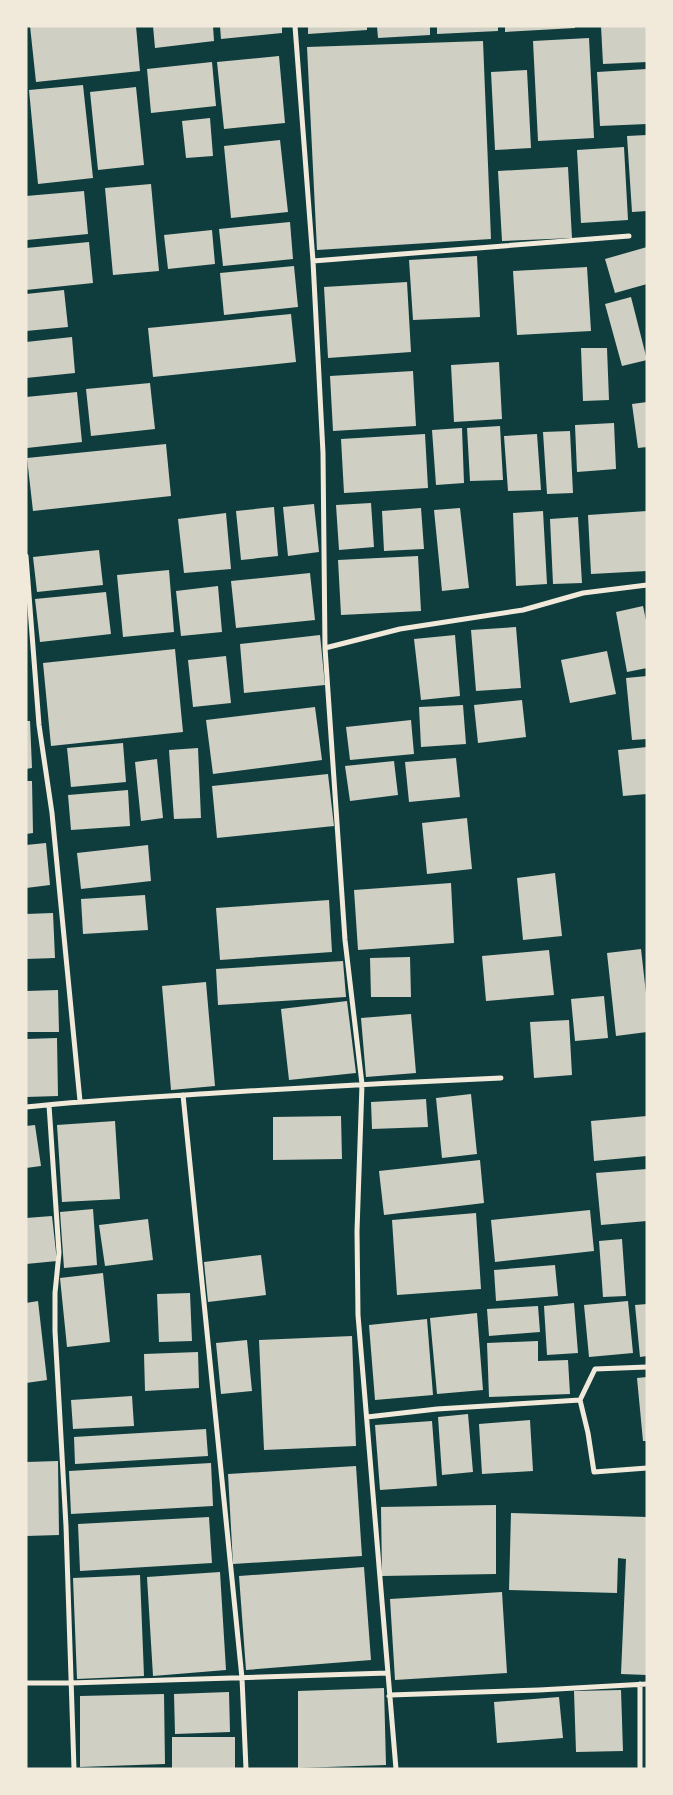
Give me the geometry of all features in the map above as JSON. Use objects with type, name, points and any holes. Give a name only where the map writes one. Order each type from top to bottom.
[{"type":"street","points":[[295,26],[313,261],[323,453],[325,648],[345,940],[362,1084],[357,1231],[358,1315],[396,1769]]},
{"type":"street","points":[[313,261],[629,236]]},
{"type":"street","points":[[26,556],[39,725],[52,813],[80,1102]]},
{"type":"street","points":[[325,648],[400,629],[523,610],[582,593],[647,585]]},
{"type":"street","points":[[26,1107],[362,1084],[501,1078]]},
{"type":"street","points":[[183,1095],[242,1678],[246,1769]]},
{"type":"street","points":[[49,1105],[59,1253],[55,1293],[55,1331],[66,1526],[74,1769]]},
{"type":"street","points":[[647,1367],[595,1369],[580,1400],[588,1433],[594,1472],[647,1468]]},
{"type":"street","points":[[367,1417],[437,1409],[580,1400]]},
{"type":"street","points":[[26,1683],[388,1673]]},
{"type":"street","points":[[640,1684],[640,1769]]},
{"type":"street","points":[[389,1696],[390,1694],[539,1690],[647,1684]]},
{"type":"building","points":[[30,26],[136,26],[140,71],[36,82]]},
{"type":"building","points":[[153,26],[213,26],[214,41],[155,48]]},
{"type":"building","points":[[220,26],[282,26],[282,33],[221,39]]},
{"type":"building","points":[[308,26],[367,26],[367,30],[308,34]]},
{"type":"building","points":[[377,26],[430,26],[430,35],[378,38]]},
{"type":"building","points":[[437,26],[498,26],[498,31],[437,34]]},
{"type":"building","points":[[505,26],[575,26],[575,28],[505,32]]},
{"type":"building","points":[[601,26],[647,26],[647,62],[603,64]]},
{"type":"building","points":[[589,38],[594,138],[538,141],[533,41]]},
{"type":"building","points":[[483,41],[491,239],[317,250],[307,47]]},
{"type":"building","points":[[279,56],[285,123],[224,129],[217,62]]},
{"type":"building","points":[[212,62],[216,106],[151,113],[147,69]]},
{"type":"building","points":[[647,69],[647,124],[600,126],[597,72]]},
{"type":"building","points":[[527,70],[531,148],[495,150],[491,72]]},
{"type":"building","points":[[83,85],[93,178],[38,184],[29,90]]},
{"type":"building","points":[[136,87],[144,165],[98,170],[90,92]]},
{"type":"building","points":[[210,118],[213,156],[186,158],[182,121]]},
{"type":"building","points":[[647,135],[647,211],[632,212],[627,136]]},
{"type":"building","points":[[280,140],[288,212],[231,218],[224,146]]},
{"type":"building","points":[[624,147],[628,220],[581,223],[577,150]]},
{"type":"building","points":[[568,167],[572,238],[502,241],[498,171]]},
{"type":"building","points":[[151,184],[159,271],[113,275],[105,188]]},
{"type":"building","points":[[84,191],[88,234],[27,240],[26,196]]},
{"type":"building","points":[[290,222],[293,259],[223,266],[219,229]]},
{"type":"building","points":[[212,230],[215,264],[168,269],[164,235]]},
{"type":"building","points":[[89,242],[93,283],[26,290],[26,248]]},
{"type":"building","points":[[647,247],[647,284],[615,293],[605,259]]},
{"type":"building","points":[[477,256],[480,317],[413,320],[409,260]]},
{"type":"building","points":[[294,266],[298,307],[224,315],[220,273]]},
{"type":"building","points":[[587,267],[591,331],[517,335],[513,271]]},
{"type":"building","points":[[407,282],[411,352],[328,358],[324,287]]},
{"type":"building","points":[[64,290],[68,327],[26,331],[26,294]]},
{"type":"building","points":[[631,297],[647,360],[622,366],[605,304]]},
{"type":"building","points":[[291,314],[296,362],[153,377],[148,328]]},
{"type":"building","points":[[72,337],[75,373],[26,378],[26,342]]},
{"type":"building","points":[[581,348],[607,348],[609,400],[583,401]]},
{"type":"building","points":[[499,362],[502,419],[454,422],[451,365]]},
{"type":"building","points":[[413,371],[416,426],[333,431],[330,376]]},
{"type":"building","points":[[150,383],[155,429],[91,436],[86,389]]},
{"type":"building","points":[[77,392],[82,442],[27,448],[26,397]]},
{"type":"building","points":[[647,402],[647,447],[638,448],[632,404]]},
{"type":"building","points":[[614,423],[616,469],[577,472],[575,425]]},
{"type":"building","points":[[500,426],[503,480],[470,481],[467,428]]},
{"type":"building","points":[[462,428],[464,483],[436,485],[432,430]]},
{"type":"building","points":[[570,431],[573,493],[547,494],[543,432]]},
{"type":"building","points":[[425,434],[428,488],[344,493],[341,439]]},
{"type":"building","points":[[537,434],[541,490],[508,491],[504,436]]},
{"type":"building","points":[[166,444],[171,496],[33,511],[27,458]]},
{"type":"building","points":[[371,503],[374,547],[339,550],[336,505]]},
{"type":"building","points":[[314,504],[319,552],[288,556],[283,507]]},
{"type":"building","points":[[274,507],[278,556],[241,560],[236,511]]},
{"type":"building","points":[[421,508],[424,549],[384,551],[382,511]]},
{"type":"building","points":[[460,508],[469,588],[442,591],[434,510]]},
{"type":"building","points":[[543,511],[547,584],[516,586],[513,513]]},
{"type":"building","points":[[647,511],[647,571],[591,574],[588,515]]},
{"type":"building","points":[[226,513],[231,569],[184,573],[178,519]]},
{"type":"building","points":[[578,517],[582,583],[553,584],[550,519]]},
{"type":"building","points":[[99,550],[103,585],[37,592],[33,557]]},
{"type":"building","points":[[418,556],[421,611],[341,615],[338,560]]},
{"type":"building","points":[[169,570],[174,632],[123,637],[117,575]]},
{"type":"building","points":[[310,573],[315,620],[236,628],[231,581]]},
{"type":"building","points":[[218,586],[222,632],[181,636],[176,591]]},
{"type":"building","points":[[106,592],[111,634],[40,642],[35,599]]},
{"type":"building","points":[[643,606],[647,625],[647,668],[627,672],[616,612]]},
{"type":"building","points":[[516,627],[521,688],[476,691],[471,630]]},
{"type":"building","points":[[320,635],[325,685],[244,693],[240,644]]},
{"type":"building","points":[[455,635],[460,696],[421,700],[414,639]]},
{"type":"building","points":[[175,649],[183,732],[51,746],[43,663]]},
{"type":"building","points":[[607,651],[616,694],[570,703],[561,660]]},
{"type":"building","points":[[226,656],[231,703],[193,707],[188,660]]},
{"type":"building","points":[[647,676],[647,739],[632,740],[626,678]]},
{"type":"building","points":[[522,700],[526,737],[478,743],[474,705]]},
{"type":"building","points":[[463,705],[466,744],[421,747],[419,707]]},
{"type":"building","points":[[315,707],[322,760],[213,774],[206,720]]},
{"type":"building","points":[[411,720],[414,754],[350,760],[346,727]]},
{"type":"building","points":[[26,721],[30,721],[32,768],[26,769]]},
{"type":"building","points":[[123,743],[126,782],[71,787],[67,748]]},
{"type":"building","points":[[647,747],[647,794],[623,796],[618,750]]},
{"type":"building","points":[[198,748],[201,818],[174,819],[169,750]]},
{"type":"building","points":[[456,758],[460,797],[409,802],[405,762]]},
{"type":"building","points":[[157,759],[163,818],[141,821],[135,762]]},
{"type":"building","points":[[394,761],[398,795],[350,801],[345,766]]},
{"type":"building","points":[[328,774],[334,826],[217,838],[212,786]]},
{"type":"building","points":[[26,781],[32,781],[33,833],[26,834]]},
{"type":"building","points":[[128,790],[130,826],[71,830],[68,795]]},
{"type":"building","points":[[467,818],[472,869],[427,874],[422,823]]},
{"type":"building","points":[[46,843],[50,885],[26,888],[26,845]]},
{"type":"building","points":[[148,845],[151,881],[81,889],[77,853]]},
{"type":"building","points":[[555,873],[562,936],[523,940],[517,878]]},
{"type":"building","points":[[451,883],[454,943],[358,950],[354,890]]},
{"type":"building","points":[[145,895],[148,930],[83,934],[81,899]]},
{"type":"building","points":[[329,900],[332,952],[220,960],[216,908]]},
{"type":"building","points":[[53,913],[55,958],[26,959],[26,914]]},
{"type":"building","points":[[641,949],[647,1002],[647,1032],[616,1036],[607,953]]},
{"type":"building","points":[[549,950],[554,995],[486,1001],[482,956]]},
{"type":"building","points":[[410,957],[411,997],[371,997],[370,958]]},
{"type":"building","points":[[343,961],[346,997],[218,1005],[216,969]]},
{"type":"building","points":[[206,982],[215,1086],[171,1090],[162,986]]},
{"type":"building","points":[[58,990],[59,1032],[26,1032],[26,991]]},
{"type":"building","points":[[604,996],[608,1038],[575,1041],[571,999]]},
{"type":"building","points":[[347,1001],[356,1073],[289,1080],[281,1009]]},
{"type":"building","points":[[411,1014],[416,1073],[366,1077],[361,1018]]},
{"type":"building","points":[[569,1020],[572,1075],[534,1078],[530,1022]]},
{"type":"building","points":[[57,1038],[58,1096],[26,1097],[26,1039]]},
{"type":"building","points":[[471,1094],[477,1154],[442,1158],[436,1098]]},
{"type":"building","points":[[426,1099],[428,1127],[372,1129],[371,1102]]},
{"type":"building","points":[[341,1116],[342,1159],[273,1160],[273,1117]]},
{"type":"building","points":[[647,1116],[647,1156],[594,1161],[591,1121]]},
{"type":"building","points":[[115,1121],[120,1199],[62,1202],[57,1125]]},
{"type":"building","points":[[35,1125],[41,1166],[26,1168],[26,1126]]},
{"type":"building","points":[[480,1160],[484,1203],[384,1215],[379,1171]]},
{"type":"building","points":[[647,1169],[647,1221],[601,1225],[596,1173]]},
{"type":"building","points":[[93,1209],[97,1265],[64,1268],[60,1212]]},
{"type":"building","points":[[590,1210],[594,1251],[495,1262],[491,1220]]},
{"type":"building","points":[[476,1213],[481,1289],[397,1295],[392,1220]]},
{"type":"building","points":[[52,1216],[57,1261],[26,1264],[26,1218]]},
{"type":"building","points":[[148,1219],[153,1260],[105,1266],[99,1225]]},
{"type":"building","points":[[622,1239],[626,1296],[603,1297],[599,1241]]},
{"type":"building","points":[[261,1255],[266,1295],[208,1302],[204,1262]]},
{"type":"building","points":[[555,1265],[558,1296],[496,1301],[494,1270]]},
{"type":"building","points":[[103,1273],[110,1342],[67,1347],[60,1278]]},
{"type":"building","points":[[190,1293],[192,1341],[159,1342],[157,1294]]},
{"type":"building","points":[[38,1301],[47,1380],[26,1383],[26,1303]]},
{"type":"building","points":[[628,1301],[633,1353],[589,1357],[584,1305]]},
{"type":"building","points":[[574,1303],[578,1353],[547,1355],[544,1306]]},
{"type":"building","points":[[647,1304],[647,1356],[640,1357],[635,1305]]},
{"type":"building","points":[[538,1306],[540,1332],[489,1336],[487,1309]]},
{"type":"building","points":[[477,1313],[483,1390],[437,1394],[430,1318]]},
{"type":"building","points":[[427,1319],[433,1395],[375,1400],[369,1325]]},
{"type":"building","points":[[352,1336],[356,1446],[264,1450],[259,1340]]},
{"type":"building","points":[[247,1340],[252,1391],[221,1394],[216,1343]]},
{"type":"building","points":[[538,1341],[538,1361],[568,1360],[570,1394],[489,1397],[487,1343]]},
{"type":"building","points":[[198,1352],[199,1388],[145,1391],[144,1354]]},
{"type":"building","points":[[647,1377],[647,1441],[643,1441],[637,1378]]},
{"type":"building","points":[[132,1396],[134,1426],[73,1429],[71,1400]]},
{"type":"building","points":[[468,1414],[473,1472],[442,1475],[438,1417]]},
{"type":"building","points":[[530,1420],[533,1471],[482,1474],[479,1424]]},
{"type":"building","points":[[432,1421],[437,1486],[380,1490],[375,1425]]},
{"type":"building","points":[[206,1429],[208,1456],[75,1464],[74,1437]]},
{"type":"building","points":[[58,1461],[59,1535],[26,1536],[26,1462]]},
{"type":"building","points":[[211,1463],[213,1506],[71,1514],[69,1471]]},
{"type":"building","points":[[356,1466],[362,1556],[233,1564],[228,1474]]},
{"type":"building","points":[[496,1505],[496,1574],[382,1576],[381,1507]]},
{"type":"building","points":[[511,1513],[647,1517],[647,1675],[621,1674],[626,1559],[618,1558],[617,1593],[509,1590]]},
{"type":"building","points":[[209,1517],[212,1563],[80,1571],[78,1524]]},
{"type":"building","points":[[364,1567],[371,1660],[246,1670],[239,1576]]},
{"type":"building","points":[[220,1572],[226,1670],[153,1676],[147,1577]]},
{"type":"building","points":[[140,1575],[144,1676],[77,1679],[73,1578]]},
{"type":"building","points":[[502,1592],[507,1673],[395,1680],[390,1599]]},
{"type":"building","points":[[384,1688],[386,1765],[298,1768],[298,1691]]},
{"type":"building","points":[[621,1690],[623,1751],[576,1752],[574,1691]]},
{"type":"building","points":[[229,1692],[230,1732],[175,1734],[174,1694]]},
{"type":"building","points":[[164,1694],[165,1764],[80,1767],[80,1696]]},
{"type":"building","points":[[559,1697],[563,1738],[497,1743],[494,1702]]},
{"type":"building","points":[[172,1737],[235,1737],[235,1769],[172,1769]]}]
